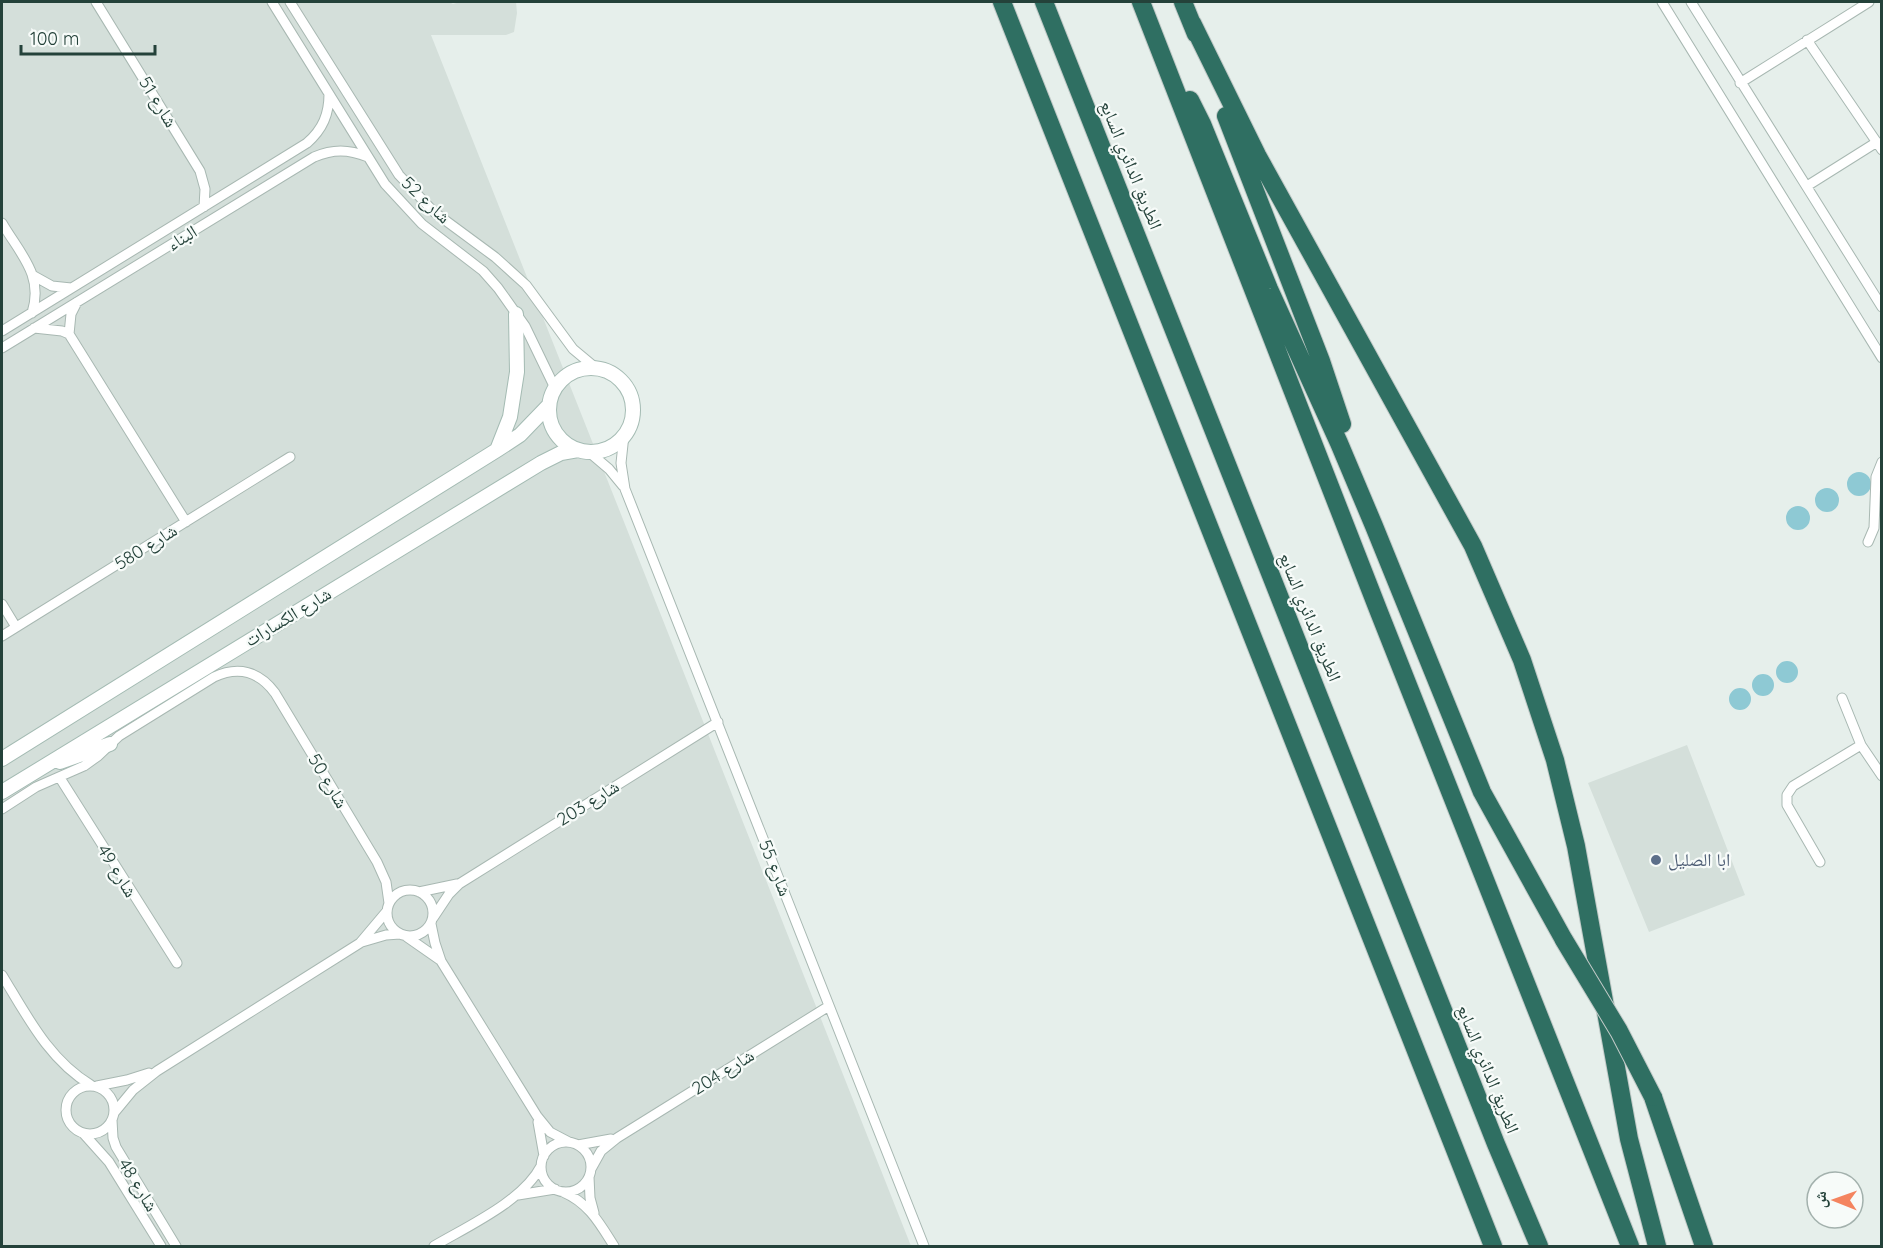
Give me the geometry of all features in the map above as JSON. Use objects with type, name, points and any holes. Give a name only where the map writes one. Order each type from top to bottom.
[{"type":"highway","points":[[1002,2],[1493,1246]]},
{"type":"highway","name":"الطريق الدائري السابع","points":[[1044,2],[1482,1111],[1539,1246]]},
{"type":"highway","points":[[1183,2],[1322,362],[1374,526]]},
{"type":"highway","points":[[1143,7],[1202,124],[1269,290],[1374,526],[1482,792],[1563,940],[1619,1031],[1653,1097],[1704,1246]]},
{"type":"highway","points":[[1143,7],[1378,612],[1630,1246]]},
{"type":"highway","points":[[1192,23],[1262,165],[1473,546],[1522,660],[1555,760],[1576,846],[1629,1139],[1657,1246]]},
{"type":"street","name":"شارع 51","points":[[96,2],[200,171],[205,189],[204,207]]},
{"type":"street","name":"شارع 52","points":[[272,2],[386,184],[422,224],[483,271],[510,303],[525,326],[555,388]]},
{"type":"street","name":"شارع 52","points":[[290,2],[399,175],[434,212],[495,257],[526,285],[573,349],[597,369]]},
{"type":"street","points":[[1662,2],[1881,358]]},
{"type":"street","points":[[1691,2],[1881,307]]},
{"type":"street","points":[[1740,83],[1869,2]]},
{"type":"street","points":[[1807,40],[1879,146],[1807,186]]},
{"type":"street","name":"البناء","points":[[2,331],[307,143],[316,136],[327,116],[329,94]]},
{"type":"street","name":"البناء","points":[[2,348],[314,157],[341,150],[368,157]]},
{"type":"street","points":[[2,223],[34,276],[36,295],[32,313]]},
{"type":"street","points":[[34,276],[52,286],[71,288]]},
{"type":"street","points":[[78,302],[71,314],[69,334],[186,522]]},
{"type":"street","points":[[497,450],[510,417],[516,372],[516,314]]},
{"type":"street","points":[[34,328],[52,329],[69,334]]},
{"type":"street","points":[[555,388],[569,374],[578,370],[597,369],[613,375],[625,387],[632,402],[631,419],[624,435]]},
{"type":"street","name":"شارع الكسارات","points":[[2,759],[520,435],[549,405],[555,388]]},
{"type":"street","points":[[549,405],[549,417],[559,438],[568,445],[583,451]]},
{"type":"street","name":"شارع الكسارات","points":[[2,792],[541,463],[561,453],[602,451],[615,444],[624,435]]},
{"type":"street","name":"شارع 55","points":[[624,435],[621,463],[625,489],[924,1246]]},
{"type":"street","name":"شارع 55","points":[[583,451],[609,469],[625,489]]},
{"type":"street","name":"شارع 580","points":[[2,636],[290,457]]},
{"type":"street","points":[[1868,542],[1874,528],[1876,477],[1881,462]]},
{"type":"street","points":[[2,604],[16,627]]},
{"type":"street","name":"شارع الكسارات","points":[[2,809],[36,787],[91,762],[119,736],[214,677],[236,670],[248,672]]},
{"type":"street","name":"شارع 50","points":[[248,672],[259,676],[275,693],[377,862],[386,882],[388,907]]},
{"type":"street","points":[[1842,698],[1861,745],[1881,776]]},
{"type":"street","name":"شارع 203","points":[[432,921],[449,894],[459,884],[718,723]]},
{"type":"street","points":[[38,769],[110,744]]},
{"type":"street","points":[[1820,862],[1787,805],[1787,795],[1793,786],[1861,745]]},
{"type":"street","name":"شارع 49","points":[[60,778],[177,963]]},
{"type":"street","name":"شارع 203","points":[[419,892],[459,884]]},
{"type":"street","points":[[360,943],[402,892],[414,890],[429,900],[432,906],[435,943],[441,961],[537,1116],[550,1132],[588,1155],[590,1198],[596,1218]]},
{"type":"street","points":[[388,907],[390,925],[441,961]]},
{"type":"street","points":[[157,1071],[75,1091],[66,1106],[69,1123],[83,1133],[100,1132],[133,1090],[157,1071],[360,943],[380,937],[421,934],[432,921]]},
{"type":"street","points":[[2,975],[54,1056],[71,1072],[111,1097],[113,1116]]},
{"type":"street","name":"شارع 204","points":[[590,1173],[601,1151],[617,1138],[829,1006]]},
{"type":"street","name":"شارع 48","points":[[113,1116],[113,1138],[116,1147],[176,1246]]},
{"type":"street","points":[[537,1116],[542,1136],[543,1174],[548,1183],[581,1201],[596,1218],[614,1246]]},
{"type":"street","name":"شارع 48","points":[[83,1133],[104,1154],[161,1246]]},
{"type":"street","name":"شارع 204","points":[[573,1144],[617,1138]]},
{"type":"street","points":[[434,1246],[516,1196],[531,1182],[543,1160],[555,1145],[573,1144]]},
{"type":"street","points":[[516,1196],[578,1189],[590,1173]]},
{"type":"shaded area","points":[[2,2],[449,2],[453,4],[516,2],[514,32],[506,35],[431,35],[911,1246],[2,1246]]},
{"type":"shaded area","points":[[1687,745],[1745,895],[1649,932],[1588,783]]},
{"type":"water","points":[[1859,472],[1868,475],[1871,484],[1868,493],[1859,496],[1850,493],[1847,484],[1850,475]]},
{"type":"water","points":[[1827,488],[1836,491],[1839,500],[1836,509],[1827,512],[1818,509],[1815,500],[1818,491]]},
{"type":"water","points":[[1798,506],[1807,509],[1810,518],[1807,527],[1798,530],[1789,527],[1786,518],[1789,509]]},
{"type":"water","points":[[1787,661],[1795,664],[1798,672],[1795,680],[1787,683],[1779,680],[1776,672],[1779,664]]},
{"type":"water","points":[[1763,674],[1771,677],[1774,685],[1771,693],[1763,696],[1755,693],[1752,685],[1755,677]]},
{"type":"water","points":[[1740,688],[1748,691],[1751,699],[1748,707],[1740,710],[1732,707],[1729,699],[1732,691]]},
{"type":"place","name":"ابا الصليل","points":[[1656,860]]}]
